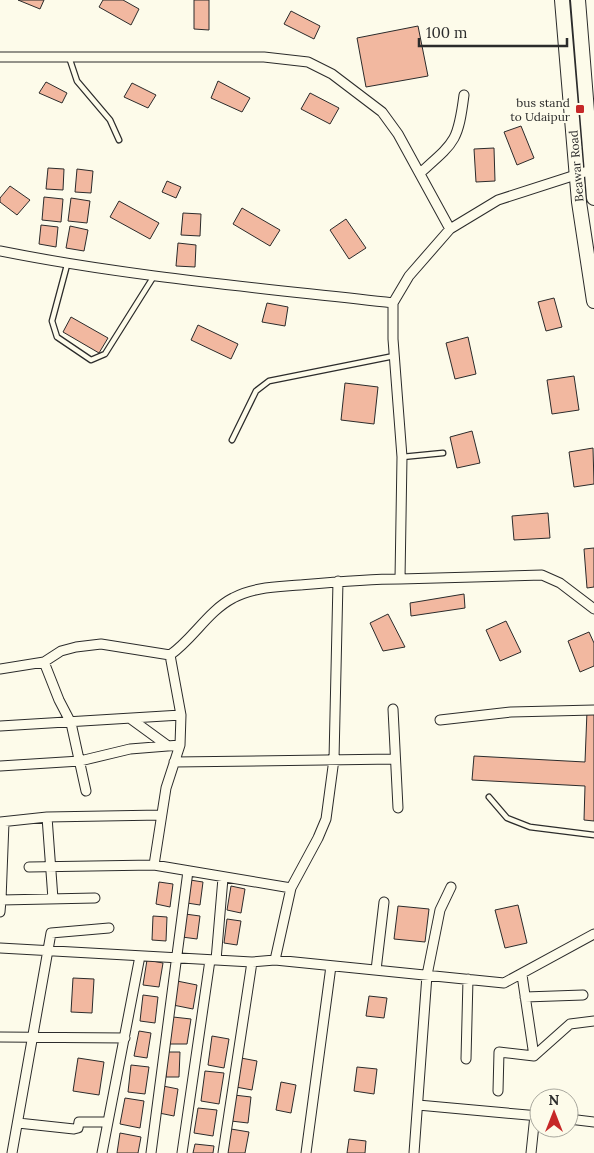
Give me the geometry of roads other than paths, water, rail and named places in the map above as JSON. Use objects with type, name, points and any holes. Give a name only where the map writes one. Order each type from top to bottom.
[{"type":"main road","name":"Beawar Road","points":[[562,0],[578,196],[594,301]]},
{"type":"main road","name":"Beawar Road","points":[[578,0],[594,194]]},
{"type":"street","points":[[0,57],[264,56],[308,62],[332,74],[382,112],[420,173],[450,229]]},
{"type":"street","points":[[420,173],[447,149],[455,138],[460,128],[464,95]]},
{"type":"street","points":[[400,579],[402,457],[393,339],[393,303],[409,276],[450,229],[498,200],[591,170]]},
{"type":"street","points":[[0,251],[66,265],[393,303]]},
{"type":"street","points":[[0,669],[44,662],[60,651],[101,644],[170,655],[185,644],[217,609],[233,598],[255,589],[338,582],[542,575],[560,583],[594,609]]},
{"type":"street","points":[[275,960],[291,888],[326,819],[334,759],[338,582]]},
{"type":"street","points":[[154,864],[166,788],[180,745],[181,715],[170,655]]},
{"type":"street","points":[[44,662],[59,700],[71,723],[86,791]]},
{"type":"street","points":[[393,709],[398,808]]},
{"type":"street","points":[[440,720],[511,712],[594,710]]},
{"type":"street","points":[[0,726],[181,715]]},
{"type":"street","points":[[131,719],[168,746]]},
{"type":"street","points":[[0,766],[80,761],[130,749],[180,745]]},
{"type":"street","points":[[173,766],[334,759],[395,759]]},
{"type":"street","points":[[0,912],[2,822],[47,817],[161,815]]},
{"type":"street","points":[[47,817],[54,899]]},
{"type":"street","points":[[29,867],[51,868],[154,864],[223,878],[291,888]]},
{"type":"street","points":[[150,1153],[188,871]]},
{"type":"street","points":[[182,1153],[213,960],[223,878]]},
{"type":"street","points":[[414,1153],[427,975],[440,910],[451,887]]},
{"type":"street","points":[[1,900],[95,898]]},
{"type":"street","points":[[376,970],[384,902]]},
{"type":"street","points":[[12,1153],[51,933],[110,928]]},
{"type":"street","points":[[0,948],[252,962],[275,960],[504,983],[522,975],[594,934]]},
{"type":"street","points":[[102,1153],[140,956]]},
{"type":"street","points":[[223,1153],[252,962]]},
{"type":"street","points":[[306,1153],[331,966]]},
{"type":"street","points":[[522,975],[534,1056]]},
{"type":"street","points":[[466,1059],[468,979]]},
{"type":"street","points":[[525,998],[583,995]]},
{"type":"street","points":[[498,1091],[499,1052],[534,1056],[570,1024],[594,1021]]},
{"type":"street","points":[[0,1037],[33,1039],[125,1038]]},
{"type":"street","points":[[418,1105],[529,1115]]},
{"type":"street","points":[[579,1120],[594,1122]]},
{"type":"street","points":[[18,1123],[74,1129],[78,1128],[79,1122],[107,1122]]},
{"type":"street","points":[[531,1153],[533,1138]]},
{"type":"lane","points":[[69,57],[77,81],[110,120],[119,140]]},
{"type":"lane","points":[[66,265],[52,321],[54,330],[57,338],[91,360],[105,354],[154,276]]},
{"type":"lane","points":[[232,440],[256,391],[269,381],[394,353]]},
{"type":"lane","points":[[402,457],[444,453]]},
{"type":"lane","points":[[488,797],[507,818],[530,827],[594,835]]},
{"type":"place","name":"bus stand to Udaipur","points":[[580,109]]}]
